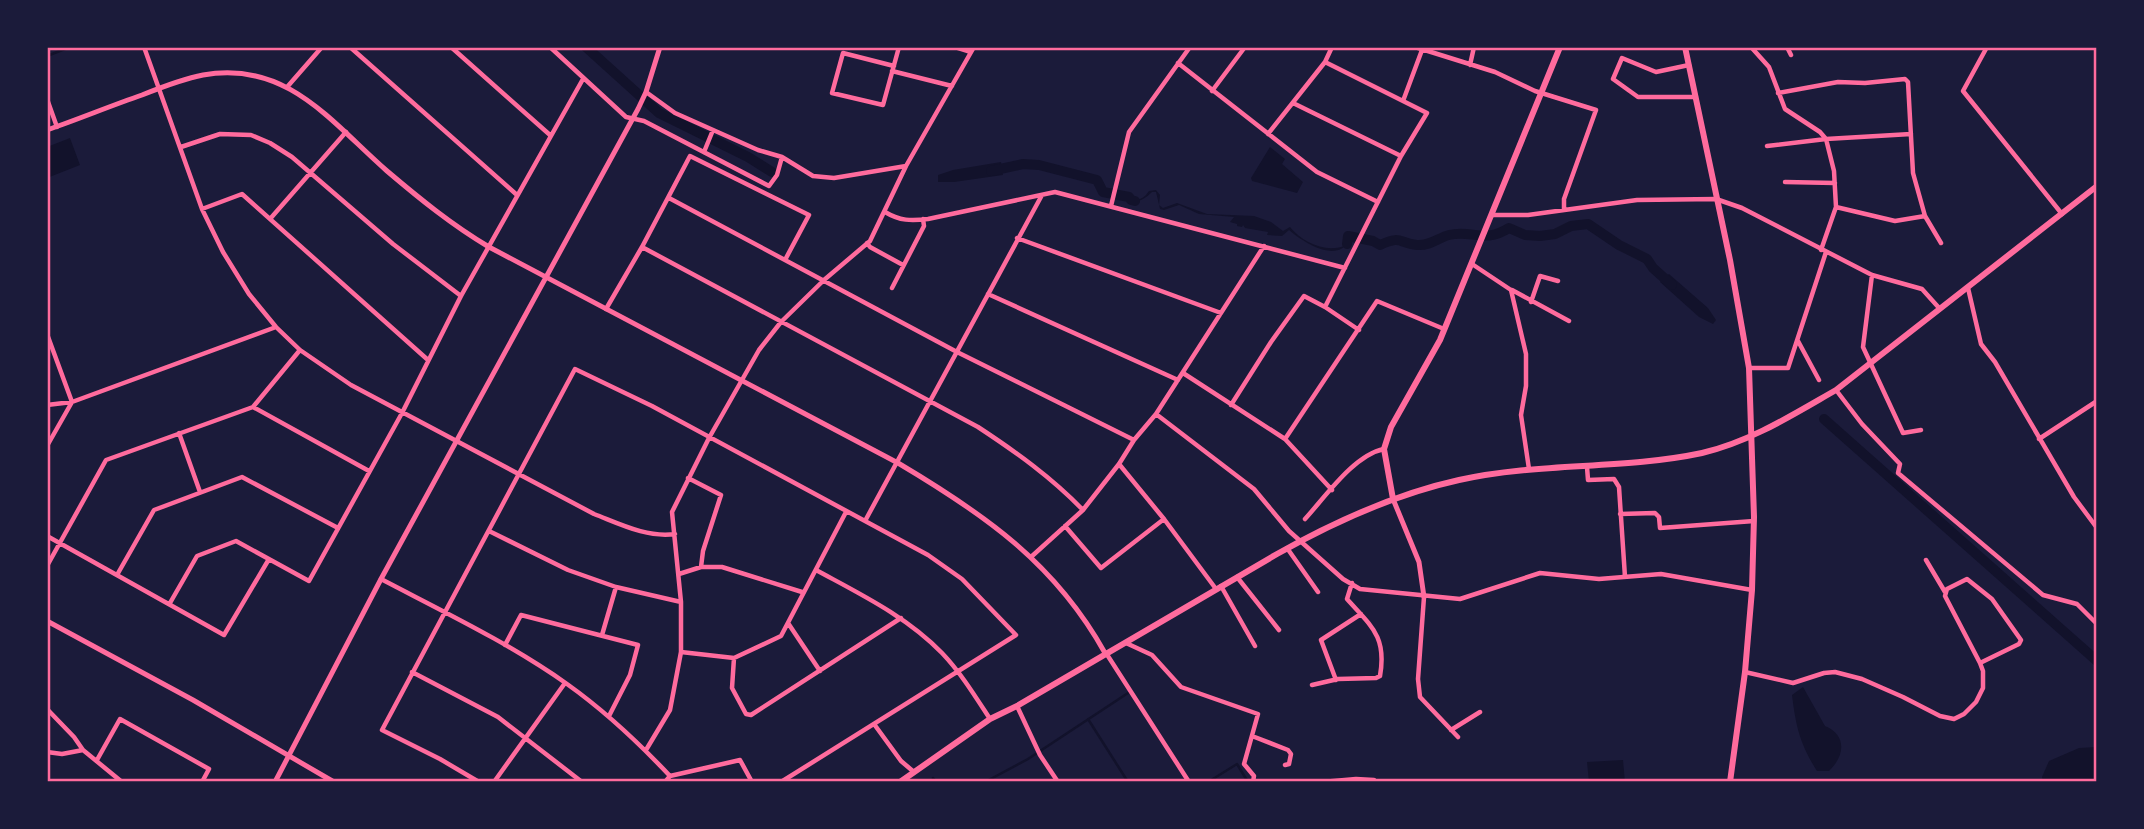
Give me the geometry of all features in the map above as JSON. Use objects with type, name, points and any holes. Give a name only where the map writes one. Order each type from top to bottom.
[{"type":"main road","points":[[1393,499],[1384,449],[1391,427],[1444,329],[1560,47]]},
{"type":"main road","points":[[1685,47],[1735,285],[1749,368],[1754,521],[1752,590],[1745,672],[1730,782]]},
{"type":"main road","points":[[900,782],[990,719],[1017,706],[1123,642],[1301,540],[1393,499],[1459,480],[1529,470],[1644,462],[1704,452],[1733,443],[1793,416],[1836,390],[2097,186]]},
{"type":"street","points":[[144,47],[202,209],[223,252],[250,294],[276,327],[300,350],[351,385],[594,514],[632,529],[662,536],[675,534]]},
{"type":"street","points":[[288,86],[322,47]]},
{"type":"street","points":[[350,47],[517,195]]},
{"type":"street","points":[[451,47],[550,135]]},
{"type":"street","points":[[550,47],[626,117],[634,117],[769,186],[777,175],[782,157]]},
{"type":"street","points":[[275,782],[381,579],[634,117],[646,92],[660,47]]},
{"type":"street","points":[[899,47],[893,69],[883,105],[832,93],[843,53],[893,69],[952,86]]},
{"type":"street","points":[[646,750],[670,710],[681,652],[681,602],[672,512],[709,438],[759,350],[781,322],[867,243],[906,166],[973,49],[955,47]]},
{"type":"street","points":[[1111,204],[1129,132],[1190,47]]},
{"type":"street","points":[[1212,91],[1245,47]]},
{"type":"street","points":[[1268,134],[1325,62],[1332,47]]},
{"type":"street","points":[[1415,47],[1495,72],[1542,93],[1596,110],[1563,200],[1564,209]]},
{"type":"street","points":[[1470,65],[1474,47]]},
{"type":"street","points":[[1749,368],[1788,368],[1836,207],[1835,183],[1826,139],[1785,109],[1769,67],[1751,47]]},
{"type":"street","points":[[1787,47],[1791,55]]},
{"type":"street","points":[[1987,47],[1963,92],[2062,214]]},
{"type":"street","points":[[1403,101],[1422,50]]},
{"type":"street","points":[[1689,65],[1656,72],[1622,58],[1613,79],[1638,97],[1696,97]]},
{"type":"street","points":[[1325,62],[1427,113],[1401,156],[1325,307]]},
{"type":"street","points":[[1178,63],[1318,172],[1378,202]]},
{"type":"street","points":[[47,130],[190,78],[232,72],[288,86],[324,111],[453,225],[489,247],[898,463],[980,514],[1031,557],[1078,610],[1189,782]]},
{"type":"street","points":[[170,603],[197,556],[236,541],[309,581],[402,413],[461,296],[583,79]]},
{"type":"street","points":[[1778,93],[1838,82],[1866,83],[1905,79],[1908,82],[1913,173],[1925,216],[1941,243]]},
{"type":"street","points":[[646,92],[675,113],[758,150],[782,157],[804,172],[823,178],[906,166]]},
{"type":"street","points":[[47,99],[57,127]]},
{"type":"street","points":[[1293,103],[1401,156]]},
{"type":"street","points":[[704,152],[713,130]]},
{"type":"street","points":[[270,219],[346,132]]},
{"type":"street","points":[[181,147],[220,134],[251,135],[281,149],[393,244],[461,296]]},
{"type":"street","points":[[1767,146],[1911,134]]},
{"type":"street","points":[[606,309],[690,156],[809,215],[785,260]]},
{"type":"street","points":[[1785,182],[1835,183]]},
{"type":"street","points":[[885,212],[896,219],[909,221],[1055,192],[1111,204],[1345,268]]},
{"type":"street","points":[[202,209],[242,194],[428,360]]},
{"type":"street","points":[[865,521],[1042,194]]},
{"type":"street","points":[[668,198],[957,352],[1133,440]]},
{"type":"street","points":[[1492,215],[1528,215],[1608,202],[1716,200],[1742,208],[1872,275],[1922,289],[1940,309]]},
{"type":"street","points":[[1836,207],[1895,220],[1925,216]]},
{"type":"street","points":[[892,288],[924,226],[923,219]]},
{"type":"street","points":[[1017,238],[1221,313]]},
{"type":"street","points":[[867,243],[904,265]]},
{"type":"street","points":[[1031,557],[1083,510],[1119,464],[1133,440],[1156,414],[1264,246]]},
{"type":"street","points":[[642,247],[978,427],[1057,482],[1083,510]]},
{"type":"street","points":[[1472,264],[1531,302],[1569,321]]},
{"type":"street","points":[[1872,275],[1863,347],[1903,433],[1920,430]]},
{"type":"street","points":[[1531,302],[1539,276],[1558,281]]},
{"type":"street","points":[[1968,287],[1981,344],[1995,362],[2074,497],[2097,528]]},
{"type":"street","points":[[1511,290],[1526,354],[1526,386],[1521,415],[1529,470]]},
{"type":"street","points":[[988,294],[1178,380]]},
{"type":"street","points":[[1231,405],[1304,296],[1359,330]]},
{"type":"street","points":[[1285,439],[1377,302],[1444,329]]},
{"type":"street","points":[[47,405],[72,402],[276,327]]},
{"type":"street","points":[[47,334],[72,402],[47,446]]},
{"type":"street","points":[[1798,341],[1819,380]]},
{"type":"street","points":[[47,566],[106,460],[253,407],[300,350]]},
{"type":"street","points":[[480,782],[382,730],[575,369],[928,555],[962,579],[1016,635],[781,782]]},
{"type":"street","points":[[1183,373],[1285,439],[1332,490]]},
{"type":"street","points":[[1836,390],[1900,464],[1898,473],[2043,595],[2077,604],[2097,624]]},
{"type":"street","points":[[2039,439],[2097,401]]},
{"type":"street","points":[[253,407],[369,471]]},
{"type":"street","points":[[1156,414],[1254,489],[1289,531],[1343,579],[1360,589],[1460,599],[1473,597],[1539,573],[1599,579],[1661,574],[1752,590]]},
{"type":"street","points":[[179,433],[200,492]]},
{"type":"street","points":[[1305,519],[1360,460],[1372,452],[1384,449]]},
{"type":"street","points":[[1119,464],[1219,588],[1255,646]]},
{"type":"street","points":[[1587,467],[1588,480],[1614,479],[1619,486],[1625,576]]},
{"type":"street","points":[[117,575],[154,510],[242,477],[338,528]]},
{"type":"street","points":[[688,478],[721,495],[702,551],[701,566]]},
{"type":"street","points":[[1393,499],[1419,562],[1424,597],[1418,679],[1420,697],[1458,737]]},
{"type":"street","points":[[681,652],[734,658],[781,636],[846,512]]},
{"type":"street","points":[[1620,514],[1655,513],[1659,517],[1660,528],[1754,521]]},
{"type":"street","points":[[1065,526],[1101,568],[1164,519]]},
{"type":"street","points":[[489,531],[568,570],[616,587],[681,602]]},
{"type":"street","points":[[47,536],[225,635],[269,559]]},
{"type":"street","points":[[1287,548],[1318,592]]},
{"type":"street","points":[[1745,672],[1793,683],[1835,672],[1873,683],[1940,716],[1954,719],[1964,714],[1976,702],[1983,688],[1983,671],[1945,596],[1946,593],[1926,560]]},
{"type":"street","points":[[679,574],[701,566],[722,567],[802,592]]},
{"type":"street","points":[[816,570],[901,618],[928,639],[958,671],[990,719]]},
{"type":"street","points":[[1237,577],[1279,630]]},
{"type":"street","points":[[381,579],[505,645],[565,683],[609,716],[670,776]]},
{"type":"street","points":[[1946,593],[1947,589],[1967,579],[1971,580],[1992,600],[2021,640],[2019,644],[1980,663]]},
{"type":"street","points":[[1312,685],[1380,676],[1381,643],[1347,599],[1352,583]]},
{"type":"street","points":[[602,635],[616,587]]},
{"type":"street","points":[[1336,680],[1321,640],[1361,614]]},
{"type":"street","points":[[505,645],[521,615],[638,645],[630,675],[609,716]]},
{"type":"street","points":[[734,658],[732,688],[746,714],[751,715],[901,618]]},
{"type":"street","points":[[47,621],[334,782]]},
{"type":"street","points":[[788,623],[820,671]]},
{"type":"street","points":[[1123,642],[1152,655],[1181,687],[1258,714],[1244,764],[1254,776],[1253,782]]},
{"type":"street","points":[[412,672],[498,717],[527,736],[582,782]]},
{"type":"street","points":[[494,782],[565,683]]},
{"type":"street","points":[[1017,706],[1040,755],[1058,782]]},
{"type":"street","points":[[47,709],[83,750],[122,782]]},
{"type":"street","points":[[1451,730],[1480,712]]},
{"type":"street","points":[[97,760],[120,719],[209,769],[202,782]]},
{"type":"street","points":[[874,724],[901,761],[915,772]]},
{"type":"street","points":[[1252,736],[1289,750],[1291,759],[1289,764],[1285,765]]},
{"type":"street","points":[[47,752],[62,754],[83,750]]},
{"type":"street","points":[[665,782],[670,776],[740,760],[752,782]]},
{"type":"street","points":[[1322,782],[1374,780]]},
{"type":"shaded area","points":[[70,138],[80,165],[47,178],[47,147]]},
{"type":"shaded area","points":[[1270,147],[1285,159],[1282,164],[1303,182],[1297,193],[1252,181],[1251,178]]},
{"type":"shaded area","points":[[1001,162],[1003,175],[938,182],[938,175],[953,170]]},
{"type":"shaded area","points":[[1156,190],[1160,195],[1159,205],[1156,192],[1136,202],[1126,199],[1126,194],[1131,193],[1133,200],[1136,200],[1149,191]]},
{"type":"shaded area","points":[[1177,203],[1207,214],[1254,216],[1271,222],[1283,231],[1290,227],[1307,241],[1322,247],[1344,246],[1348,240],[1344,237],[1348,233],[1350,239],[1345,247],[1329,251],[1311,245],[1289,230],[1282,236],[1267,235],[1268,232],[1245,228],[1243,225],[1237,226],[1230,222],[1234,217],[1199,214],[1179,205],[1164,210],[1160,209],[1159,205],[1163,208]]},
{"type":"shaded area","points":[[1669,274],[1708,308],[1716,320],[1713,324],[1699,317],[1660,282]]},
{"type":"shaded area","points":[[1803,687],[1825,726],[1840,740],[1841,753],[1829,771],[1817,771],[1800,735],[1792,695]]},
{"type":"shaded area","points":[[2097,747],[2097,782],[2043,782],[2042,777],[2049,761],[2079,748]]},
{"type":"shaded area","points":[[1623,760],[1625,782],[1589,782],[1587,762]]},
{"type":"waterway","points":[[47,56],[70,47]]},
{"type":"waterway","points":[[586,47],[659,113],[748,157],[772,172]]},
{"type":"waterway","points":[[991,171],[1023,164],[1039,165],[1097,180],[1103,192],[1129,197],[1135,201]]},
{"type":"waterway","points":[[1347,244],[1348,236],[1380,245],[1396,240],[1422,245],[1449,235],[1485,236],[1509,228],[1525,235],[1540,236],[1555,234],[1571,226],[1588,224],[1619,245],[1647,259],[1672,285]]},
{"type":"waterway","points":[[1824,419],[2097,661]]},
{"type":"waterway","points":[[985,782],[1028,759],[1128,693]]},
{"type":"waterway","points":[[1088,719],[1128,782]]},
{"type":"waterway","points":[[1208,782],[1237,764],[1248,782]]},
{"type":"waterway","points":[[933,778],[936,782]]}]
